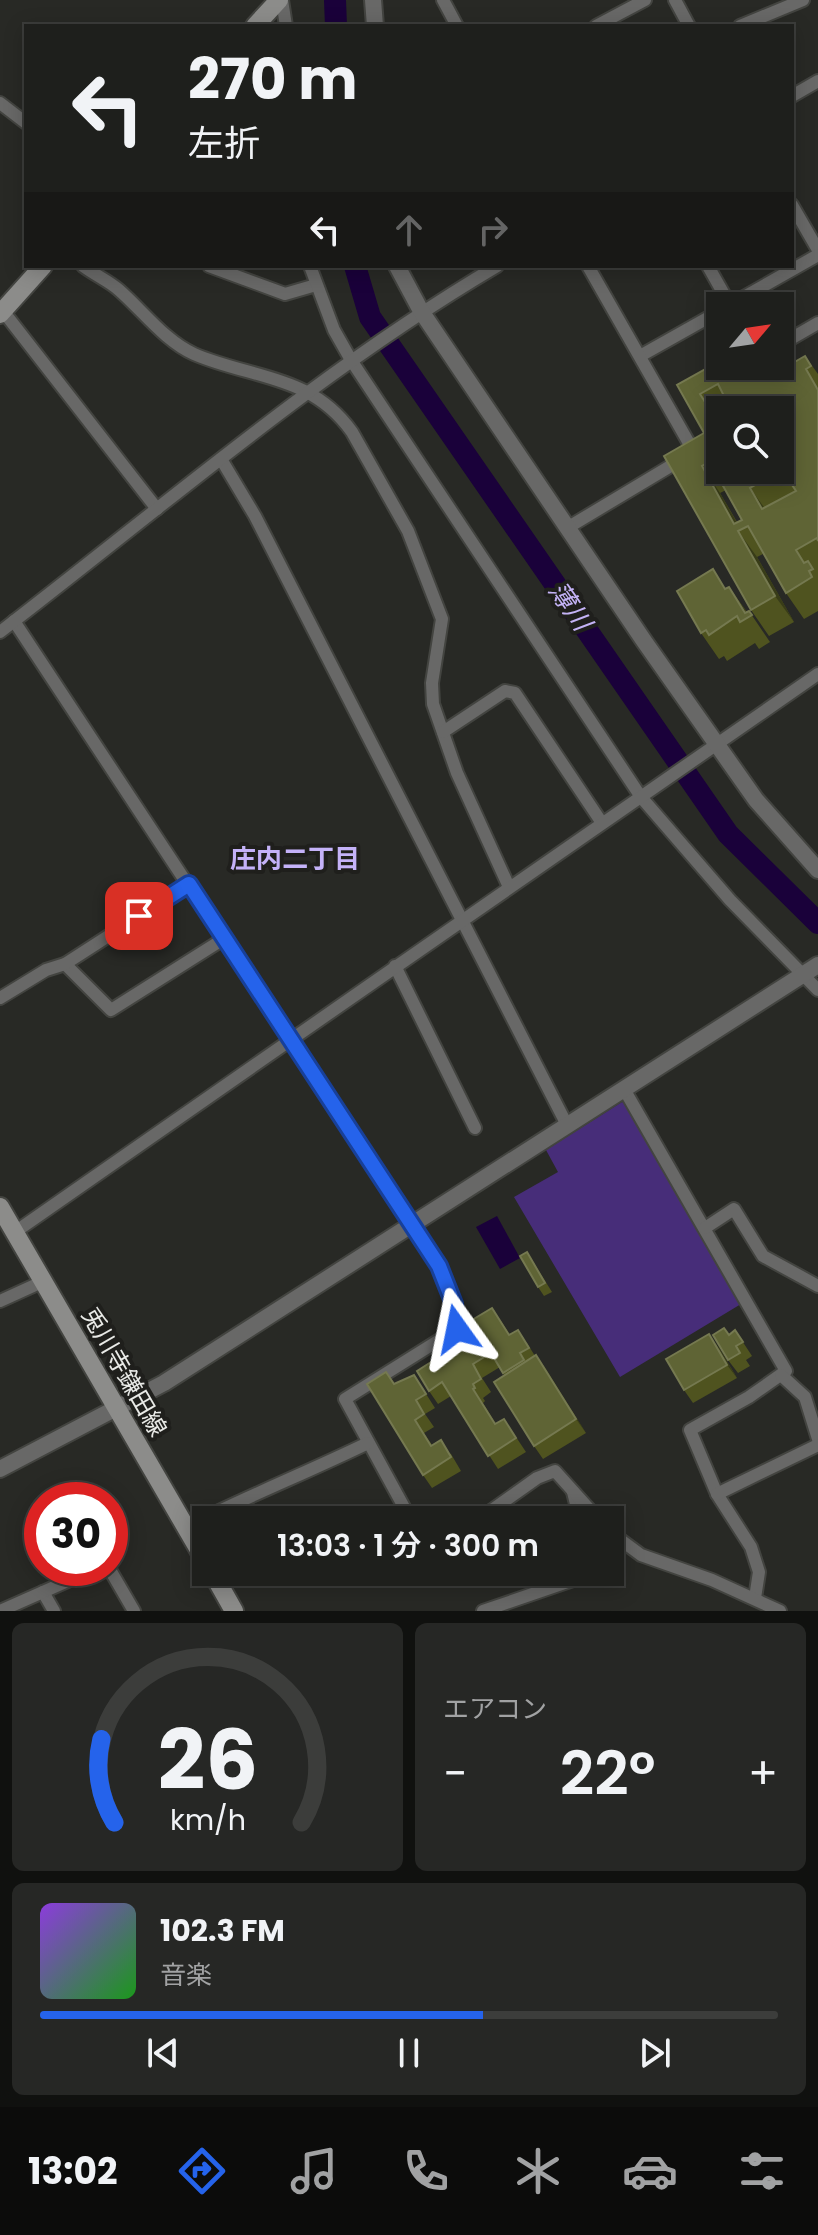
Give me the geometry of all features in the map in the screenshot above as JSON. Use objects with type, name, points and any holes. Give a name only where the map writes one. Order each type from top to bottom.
[{"type":"main road","points":[[257,24],[280,0]]},
{"type":"main road","points":[[2,312],[41,268]]},
{"type":"main road","name":"兎川寺鎌田線","points":[[0,1207],[192,1538]]},
{"type":"main road","points":[[220,1586],[234,1611]]},
{"type":"street","points":[[280,0],[286,24]]},
{"type":"street","points":[[373,0],[375,24]]},
{"type":"street","points":[[443,0],[456,24]]},
{"type":"street","points":[[600,24],[645,0]]},
{"type":"street","points":[[675,0],[688,24]]},
{"type":"street","points":[[745,24],[803,0]]},
{"type":"street","points":[[794,95],[818,81]]},
{"type":"street","points":[[0,103],[24,121]]},
{"type":"street","points":[[794,209],[818,253],[794,267]]},
{"type":"street","points":[[86,268],[116,288],[166,335],[193,354],[264,374],[307,392],[343,418],[413,544],[442,619],[432,683],[433,704],[457,773],[509,887]]},
{"type":"street","points":[[214,268],[285,294],[316,285]]},
{"type":"street","points":[[311,268],[334,330],[644,795],[684,850],[809,971],[818,990]]},
{"type":"street","points":[[398,268],[416,314],[567,528],[713,748],[818,870]]},
{"type":"street","points":[[0,632],[354,357],[416,314],[494,268]]},
{"type":"street","points":[[567,528],[694,452],[589,268]]},
{"type":"street","points":[[709,268],[722,292]]},
{"type":"street","points":[[753,292],[793,268]]},
{"type":"street","points":[[2,312],[157,509]]},
{"type":"street","points":[[640,356],[706,319]]},
{"type":"street","points":[[794,337],[818,323]]},
{"type":"street","points":[[670,408],[683,401]]},
{"type":"street","points":[[221,459],[255,516],[567,1125]]},
{"type":"street","points":[[14,621],[439,1266],[454,1304],[457,1329],[345,1399],[403,1506]]},
{"type":"street","points":[[15,1232],[818,674]]},
{"type":"street","points":[[443,732],[505,691],[515,693],[602,823]]},
{"type":"street","points":[[0,998],[46,970],[65,964],[189,884]]},
{"type":"street","points":[[65,964],[111,1010],[225,938]]},
{"type":"street","points":[[395,966],[475,1128]]},
{"type":"street","points":[[0,1469],[164,1383],[809,971]]},
{"type":"street","points":[[624,1089],[786,1371],[749,1397],[690,1430],[717,1494],[751,1547],[759,1572],[755,1598]]},
{"type":"street","points":[[705,1228],[734,1209],[763,1256],[818,1286]]},
{"type":"street","points":[[0,1301],[44,1281]]},
{"type":"street","points":[[781,1375],[805,1397],[818,1439]]},
{"type":"street","points":[[186,1527],[259,1490],[368,1443]]},
{"type":"street","points":[[717,1494],[818,1445]]},
{"type":"street","points":[[498,1506],[537,1478],[555,1471],[587,1506]]},
{"type":"street","points":[[573,1489],[577,1506]]},
{"type":"street","points":[[624,1542],[641,1555],[755,1598],[780,1611]]},
{"type":"street","points":[[0,1611],[56,1586]]},
{"type":"street","points":[[119,1586],[134,1611]]},
{"type":"street","points":[[483,1611],[556,1586]]},
{"type":"street","points":[[43,1592],[54,1611]]},
{"type":"shaded area","points":[[622,1102],[626,1103],[741,1304],[620,1377],[514,1197],[558,1172],[546,1150]]},
{"type":"shaded area","points":[[497,1216],[520,1258],[500,1269],[476,1227]]},
{"type":"building","points":[[805,356],[811,366],[806,369],[818,390],[818,541],[817,538],[796,550],[804,563],[808,561],[813,569],[809,571],[812,577],[786,593],[748,526],[738,531],[775,596],[751,610],[664,456],[704,433],[677,385],[706,369],[706,380],[794,380],[794,362]]},
{"type":"building","points":[[713,569],[745,613],[749,611],[752,615],[740,622],[737,616],[709,635],[706,630],[701,633],[677,591]]},
{"type":"building","points":[[527,1252],[545,1283],[538,1287],[520,1256]]},
{"type":"building","points":[[492,1308],[509,1335],[518,1330],[529,1348],[520,1353],[524,1360],[503,1373],[491,1353],[473,1364],[481,1379],[473,1384],[473,1389],[495,1424],[504,1419],[516,1438],[488,1456],[442,1382],[429,1391],[417,1371],[472,1336],[481,1351],[489,1346],[472,1320]]},
{"type":"building","points":[[724,1328],[729,1335],[735,1330],[743,1342],[736,1346],[740,1353],[728,1360],[713,1335]]},
{"type":"building","points":[[709,1334],[727,1365],[684,1390],[666,1359]]},
{"type":"building","points":[[536,1355],[576,1419],[534,1446],[494,1382]]},
{"type":"building","points":[[386,1372],[394,1384],[414,1375],[426,1394],[416,1400],[424,1414],[415,1420],[431,1446],[441,1440],[451,1457],[423,1475],[367,1384]]},
{"type":"waterway","name":"薄川","points":[[335,0],[336,24]]},
{"type":"waterway","name":"薄川","points":[[356,268],[370,317],[728,834],[818,923]]},
{"type":"district","name":"庄内二丁目","points":[[295,859]]},
{"type":"route","points":[[139,916],[189,884],[417,1229],[439,1266],[454,1304],[457,1329]]}]
